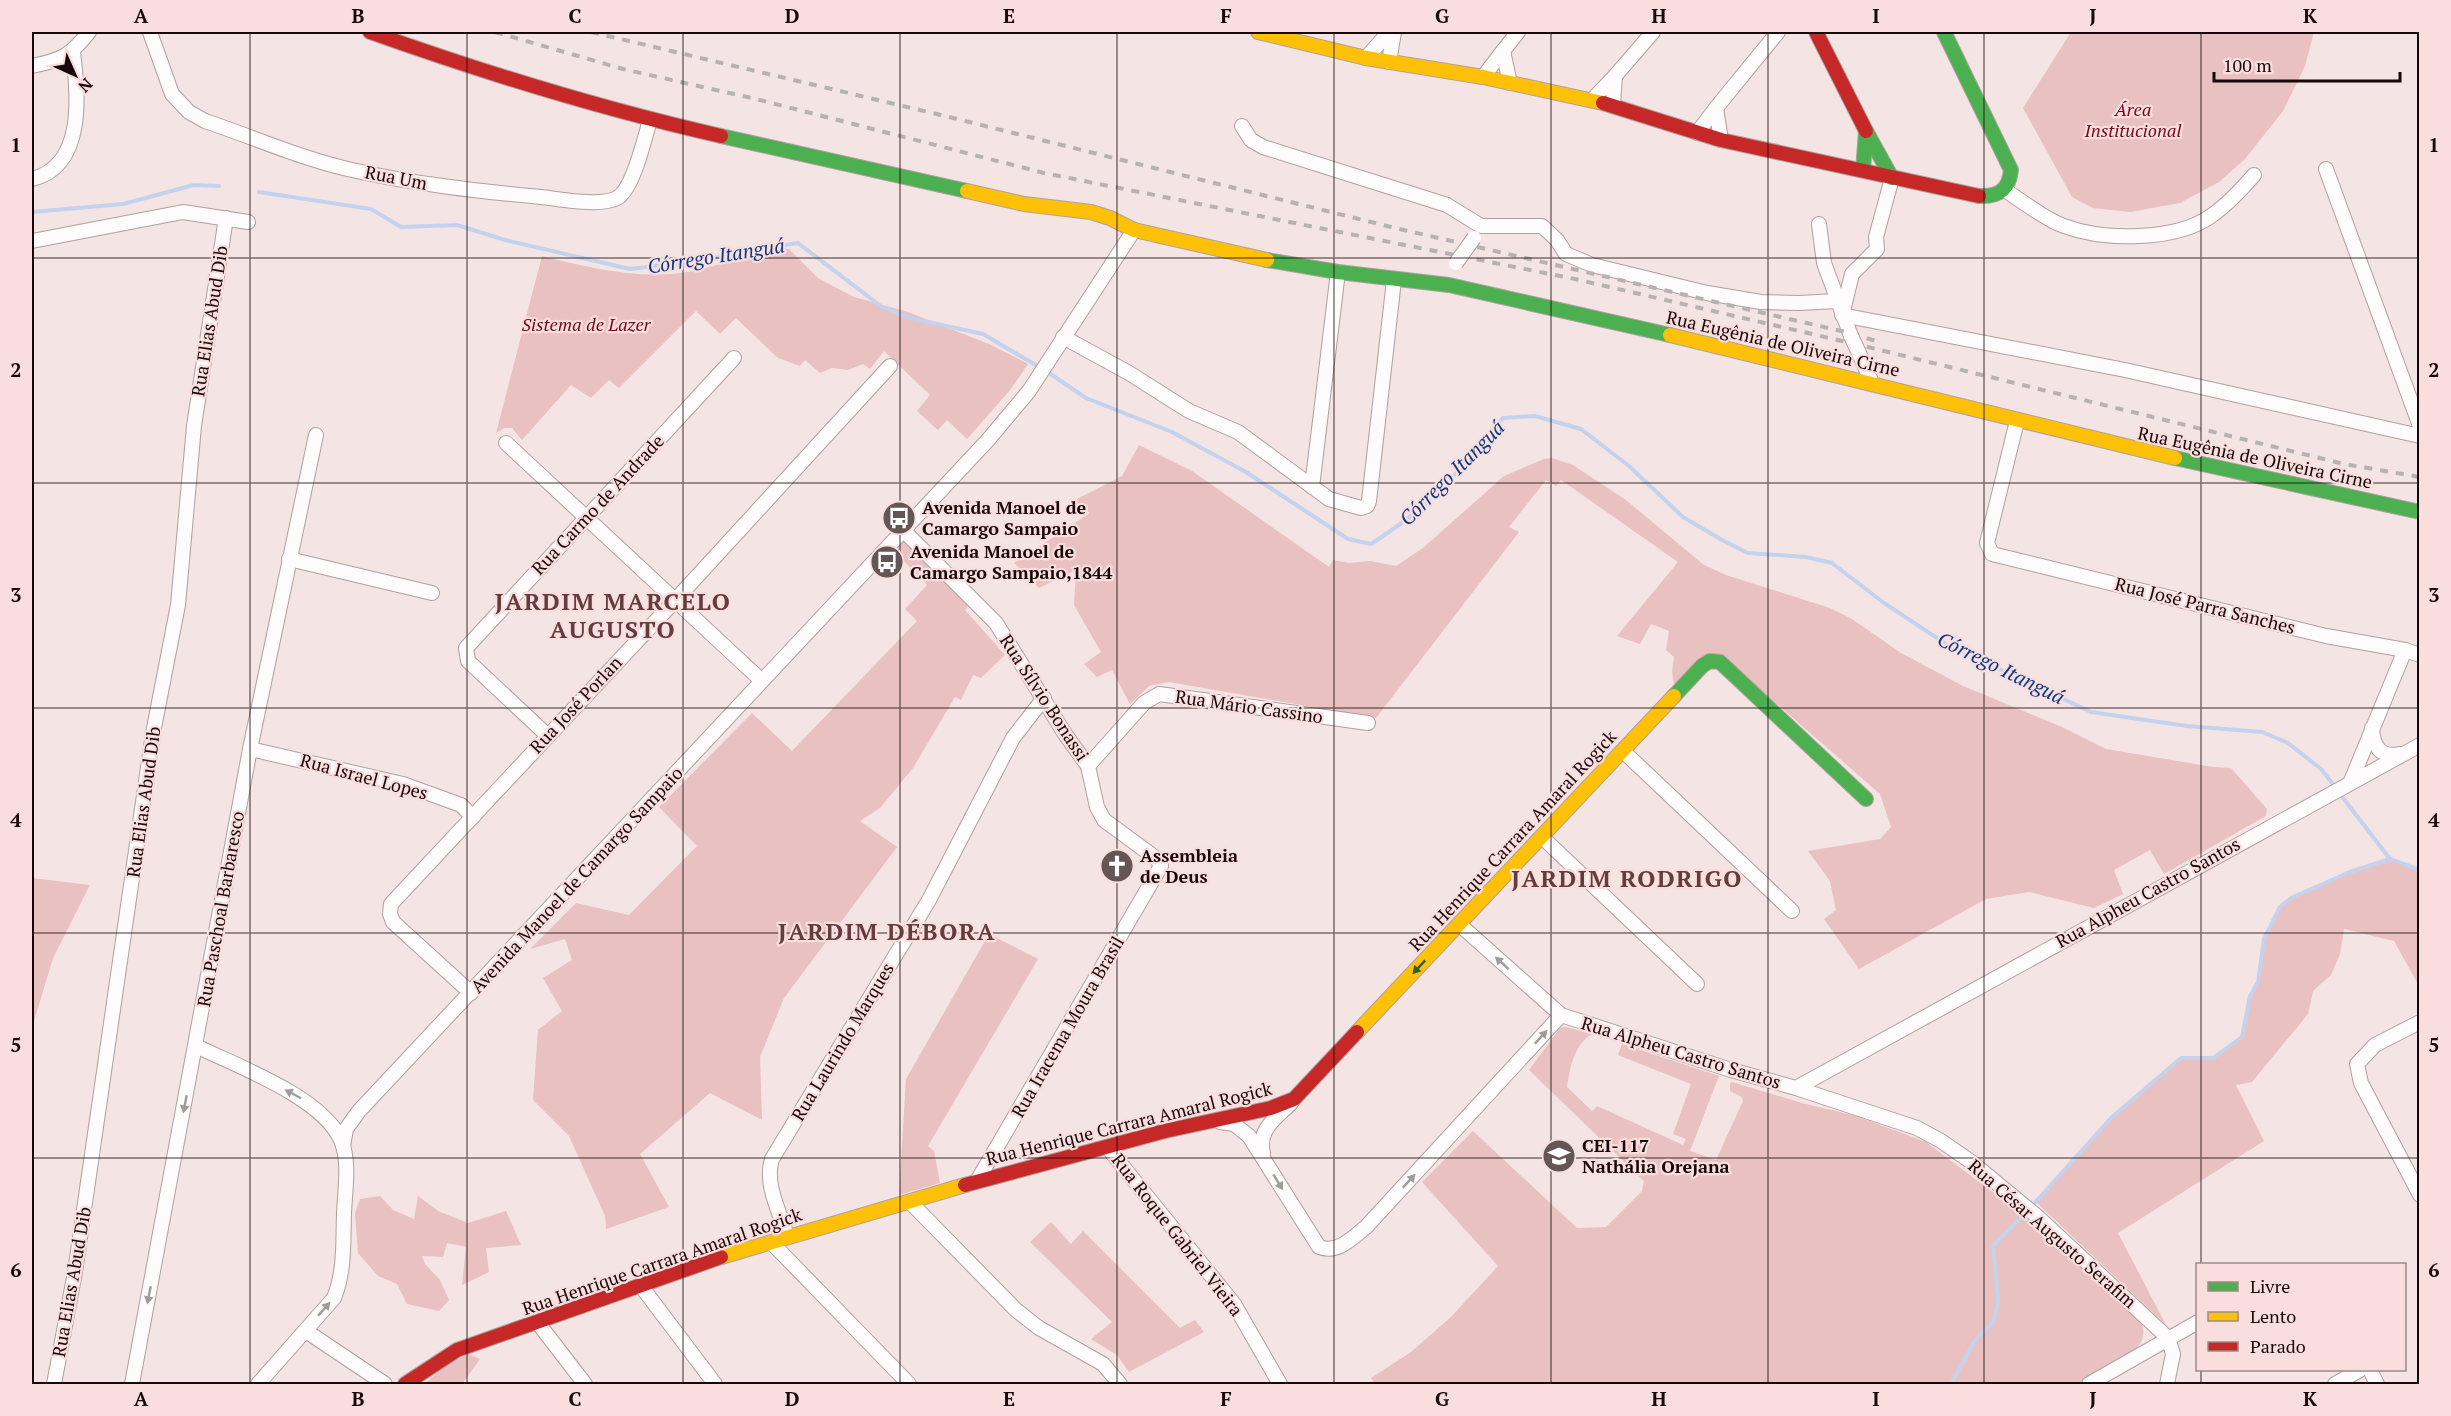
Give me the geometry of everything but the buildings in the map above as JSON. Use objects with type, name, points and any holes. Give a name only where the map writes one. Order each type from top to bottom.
[{"type":"street","points":[[32,66],[48,63],[73,52],[89,32]]},
{"type":"street","name":"Rua Um","points":[[150,32],[172,94],[189,112],[205,121],[319,161],[352,170],[445,187],[572,201],[602,202],[618,198],[628,186],[650,120]]},
{"type":"street","name":"Rua Eugênia de Oliveira Cirne","points":[[370,32],[466,65],[650,120],[1024,204],[1091,212],[1110,218],[1134,231],[1279,263],[1394,280],[1449,285],[1872,383],[2103,442],[2420,512]]},
{"type":"street","points":[[1261,32],[1286,35],[1366,58],[1510,82],[1592,100],[1721,140],[1985,198],[1994,196],[2006,191],[2011,182],[2011,170],[1944,32]]},
{"type":"street","points":[[1366,58],[1389,32]]},
{"type":"street","points":[[1389,62],[1394,32]]},
{"type":"street","points":[[1483,77],[1518,32]]},
{"type":"street","points":[[1592,100],[1653,32]]},
{"type":"street","points":[[1697,133],[1778,32]]},
{"type":"street","points":[[1816,32],[1866,131],[1893,178],[1876,237],[1876,249],[1852,274],[1839,308]]},
{"type":"street","points":[[1503,51],[1510,82]]},
{"type":"street","points":[[32,179],[38,178],[62,160],[68,146],[77,118],[78,89],[73,52]]},
{"type":"street","points":[[1613,105],[1615,76]]},
{"type":"street","points":[[1716,108],[1721,140]]},
{"type":"street","points":[[1242,126],[1251,140],[1263,147],[1448,205],[1481,226],[1542,226],[1557,240],[1566,254],[1592,265],[1707,293],[1761,302],[1799,303],[1839,308],[2420,436]]},
{"type":"street","points":[[1863,170],[1866,131]]},
{"type":"street","points":[[2326,169],[2420,426]]},
{"type":"street","points":[[2006,191],[2063,226],[2088,232],[2151,235],[2175,232],[2210,218],[2254,175]]},
{"type":"street","points":[[32,241],[183,212],[248,222]]},
{"type":"street","name":"Rua Elias Abud Dib","points":[[54,1384],[76,1260],[153,733],[178,605],[194,426],[226,218]]},
{"type":"street","points":[[1819,224],[1824,262],[1839,308],[1872,383]]},
{"type":"street","points":[[1449,285],[1456,263],[1481,226]]},
{"type":"street","name":"Avenida Manoel de Camargo Sampaio","points":[[343,1146],[346,1129],[359,1112],[988,441],[1036,380],[1134,231]]},
{"type":"street","points":[[1312,487],[1338,272]]},
{"type":"street","points":[[1063,337],[1129,373],[1189,411],[1238,432],[1329,499],[1362,508],[1367,506],[1369,501],[1394,280]]},
{"type":"street","name":"Rua Carmo de Andrade","points":[[547,735],[468,661],[465,655],[466,648],[734,358]]},
{"type":"street","name":"Rua José Porlan","points":[[471,993],[393,922],[390,914],[391,904],[676,600],[890,366]]},
{"type":"street","name":"Rua José Parra Sanches","points":[[2017,421],[1987,543],[1992,554],[2326,636],[2420,655]]},
{"type":"street","name":"Rua Paschoal Barbaresco","points":[[132,1384],[250,748],[316,435]]},
{"type":"street","points":[[506,443],[762,681]]},
{"type":"street","name":"Rua Sílvio Bonassi","points":[[904,531],[996,623],[1088,765],[1096,807],[1104,820],[1156,859],[1161,866],[1158,873]]},
{"type":"street","points":[[289,560],[432,593]]},
{"type":"street","points":[[2349,782],[2404,650]]},
{"type":"street","name":"Rua Henrique Carrara Amaral Rogick","points":[[405,1384],[457,1350],[787,1236],[977,1181],[1165,1131],[1270,1108],[1294,1099],[1702,666],[1710,661],[1720,662],[1866,799]]},
{"type":"street","name":"Rua Mário Cassino","points":[[1088,765],[1144,703],[1160,694],[1368,723]]},
{"type":"street","name":"Rua Laurindo Marques","points":[[787,1236],[770,1181],[768,1170],[772,1159],[929,900],[1013,738],[1044,699]]},
{"type":"street","name":"Rua Alpheu Castro Santos","points":[[2372,729],[2374,745],[2385,754],[2397,755],[2414,748]]},
{"type":"street","name":"Rua Israel Lopes","points":[[250,748],[403,784],[461,805],[473,817]]},
{"type":"street","name":"Rua Alpheu Castro Santos","points":[[1208,1122],[1234,1125],[1242,1129],[1264,1158],[1318,1247],[1327,1250],[1339,1247],[1366,1227],[1561,1016],[1731,1070],[1796,1088],[2302,807],[2414,748]]},
{"type":"street","points":[[1623,751],[1792,911]]},
{"type":"street","points":[[1542,837],[1697,984]]},
{"type":"street","name":"Rua Iracema Moura Brasil","points":[[977,1181],[1158,873]]},
{"type":"street","points":[[1459,924],[1561,1016]]},
{"type":"street","points":[[2420,1022],[2374,1045],[2358,1064],[2361,1083],[2420,1195]]},
{"type":"street","points":[[196,1046],[300,1098],[334,1128]]},
{"type":"street","name":"Rua César Augusto Serafim","points":[[1796,1088],[1917,1128],[1941,1141],[1970,1161],[2038,1217],[2168,1338]]},
{"type":"street","points":[[1264,1158],[1261,1142],[1264,1132],[1294,1099]]},
{"type":"street","name":"Avenida Manoel de Camargo Sampaio","points":[[258,1384],[334,1298],[340,1284],[346,1165],[343,1146],[334,1128],[359,1112]]},
{"type":"street","name":"Rua Roque Gabriel Vieira","points":[[1108,1148],[1234,1304],[1280,1384]]},
{"type":"street","points":[[910,1202],[1016,1310],[1039,1328],[1103,1364],[1120,1384]]},
{"type":"street","points":[[771,1242],[909,1384]]},
{"type":"street","points":[[641,1286],[715,1384]]},
{"type":"street","points":[[538,1323],[585,1384]]},
{"type":"street","points":[[2089,1384],[2196,1323]]},
{"type":"street","points":[[306,1331],[385,1384]]},
{"type":"street","points":[[2167,1384],[2173,1354],[2168,1338]]},
{"type":"street","points":[[2335,1384],[2358,1371]]},
{"type":"green space","name":"Área Institucional","points":[[2071,32],[2314,32],[2305,66],[2283,111],[2245,159],[2219,182],[2180,203],[2130,212],[2093,208],[2072,197],[2023,108]]},
{"type":"green space","name":"Sistema de Lazer","points":[[764,247],[789,249],[819,279],[854,297],[908,312],[989,344],[1028,364],[1011,389],[967,439],[947,420],[938,430],[917,411],[930,395],[884,351],[870,369],[863,364],[848,370],[832,368],[820,373],[805,360],[800,366],[778,358],[736,318],[720,334],[696,311],[619,388],[609,380],[591,398],[571,385],[522,440],[512,428],[504,428],[496,433],[542,256],[598,269],[656,275],[703,269]]},
{"type":"green space","points":[[1139,445],[1192,471],[1329,567],[1333,560],[1349,563],[1370,561],[1396,566],[1423,548],[1504,476],[1544,459],[1552,458],[1573,465],[1626,500],[1704,565],[1726,575],[1830,608],[1852,619],[1901,653],[1963,686],[2062,727],[2106,749],[2231,768],[2267,809],[2266,816],[2164,874],[2150,850],[2114,870],[2123,894],[2094,908],[2029,892],[1986,899],[1859,969],[1824,919],[1836,910],[1830,881],[1808,851],[1880,839],[1891,827],[1880,794],[1721,655],[1675,690],[1672,672],[1674,657],[1666,650],[1669,631],[1651,624],[1640,644],[1617,636],[1678,562],[1561,480],[1556,486],[1546,480],[1509,527],[1519,532],[1376,718],[1169,682],[1149,686],[1130,704],[1112,670],[1097,677],[1084,664],[1101,652],[1074,605],[1076,570],[1039,588],[1014,563],[1090,513],[1073,501],[1122,476]]},
{"type":"green space","points":[[903,540],[968,606],[965,610],[1005,655],[981,678],[973,675],[961,700],[955,697],[913,768],[880,808],[860,821],[897,847],[784,998],[760,1057],[762,1120],[710,1093],[640,1154],[669,1207],[606,1229],[605,1216],[569,1136],[533,1100],[538,1030],[562,1011],[543,978],[572,960],[565,939],[530,949],[576,903],[629,915],[697,846],[659,807],[752,713],[792,751],[917,621],[905,609],[927,585],[893,550]]},
{"type":"green space","points":[[2390,859],[2419,870],[2419,986],[2394,941],[2344,929],[2340,954],[2331,975],[2313,991],[2308,1014],[2252,1082],[2236,1085],[2264,1141],[2118,1233],[2166,1325],[2036,1202],[2111,1118],[2181,1058],[2213,1057],[2242,1037],[2250,996],[2258,982],[2264,939],[2280,907],[2293,897],[2350,872]]},
{"type":"green space","points":[[32,878],[90,885],[53,958],[32,1028]]},
{"type":"green space","points":[[989,934],[1038,959],[928,1146],[934,1151],[940,1183],[899,1195],[906,1079]]},
{"type":"green space","points":[[1566,1027],[1592,1034],[1577,1050],[1571,1064],[1567,1087],[1592,1111],[1597,1106],[1683,1145],[1686,1139],[1673,1134],[1691,1084],[1618,1055],[1622,1044],[1719,1076],[1690,1151],[1716,1160],[1743,1101],[1742,1097],[1730,1091],[1732,1082],[1856,1116],[1926,1142],[2023,1215],[2142,1323],[2141,1342],[2133,1351],[2077,1384],[1375,1384],[1371,1378],[1411,1352],[1451,1317],[1498,1266],[1422,1182],[1473,1131],[1577,1228],[1606,1227],[1642,1191],[1644,1181],[1529,1070],[1560,1028]]},
{"type":"green space","points":[[380,1196],[393,1210],[414,1219],[418,1196],[438,1211],[468,1223],[506,1211],[521,1245],[486,1248],[489,1272],[462,1285],[466,1247],[447,1243],[443,1257],[422,1256],[425,1264],[440,1280],[449,1300],[439,1311],[407,1304],[397,1284],[378,1276],[358,1253],[355,1213],[360,1199]]},
{"type":"green space","points":[[1051,1222],[1071,1244],[1083,1231],[1180,1328],[1195,1320],[1204,1332],[1129,1372],[1117,1355],[1091,1339],[1112,1322],[1030,1242]]},
{"type":"green space","points":[[469,1354],[480,1359],[462,1384],[425,1384],[444,1366]]},
{"type":"waterway","name":"Córrego Itanguá","points":[[32,212],[123,204],[194,185],[219,186]]},
{"type":"waterway","name":"Córrego Itanguá","points":[[259,192],[371,209],[401,227],[457,225],[505,240],[630,269],[711,259],[736,252],[798,243],[882,307],[910,318],[983,334],[1039,367]]},
{"type":"waterway","name":"Córrego Itanguá","points":[[1046,371],[1086,398],[1172,432],[1246,472],[1348,539],[1371,544],[1433,497],[1503,418],[1535,416],[1581,429],[1629,466],[1683,517],[1748,553],[1806,557],[1832,563],[1884,603],[1946,644],[2091,712],[2187,726],[2262,732],[2288,743],[2321,769],[2336,788]]},
{"type":"waterway","name":"Córrego Itanguá","points":[[2340,794],[2390,859],[2420,870]]},
{"type":"waterway","points":[[2031,1207],[2111,1118],[2181,1058],[2213,1058],[2242,1037],[2250,996],[2258,982],[2264,939],[2280,907],[2291,898],[2350,872],[2390,859]]},
{"type":"waterway","points":[[1951,1384],[1975,1340],[1994,1321],[1998,1300],[1993,1246],[2026,1212]]},
{"type":"railway","points":[[495,32],[623,69],[756,99],[1044,173],[1575,279],[1868,347],[2344,464],[2420,477]]},
{"type":"railway","points":[[591,32],[941,115],[1391,227],[1850,333],[1876,341]]},
{"type":"traffic: fast","points":[[1944,32],[2011,170],[2008,183],[2002,191],[1979,196]]},
{"type":"traffic: fast","points":[[1863,170],[1866,131],[1892,178]]},
{"type":"traffic: fast","points":[[721,136],[967,191]]},
{"type":"traffic: fast","points":[[1267,260],[1338,272],[1449,285],[1670,335]]},
{"type":"traffic: fast","points":[[2175,458],[2420,512]]},
{"type":"traffic: fast","points":[[1674,696],[1702,666],[1710,661],[1720,662],[1866,799]]},
{"type":"traffic: slow","points":[[1258,32],[1366,58],[1483,77],[1603,103]]},
{"type":"traffic: slow","points":[[967,191],[1024,204],[1091,212],[1110,218],[1134,230],[1267,260]]},
{"type":"traffic: slow","points":[[1670,335],[2175,458]]},
{"type":"traffic: slow","points":[[1357,1032],[1674,696]]},
{"type":"traffic: slow","points":[[721,1257],[965,1185]]},
{"type":"traffic: jam","points":[[370,32],[544,89],[721,136]]},
{"type":"traffic: jam","points":[[1816,32],[1866,131]]},
{"type":"traffic: jam","points":[[1603,103],[1721,140],[1979,196]]},
{"type":"traffic: jam","points":[[965,1185],[1165,1131],[1271,1108],[1294,1099],[1357,1032]]},
{"type":"traffic: jam","points":[[405,1384],[457,1350],[721,1257]]},
{"type":"place","name":"Avenida Manoel de Camargo Sampaio","points":[[899,518]]},
{"type":"place","name":"Avenida Manoel de Camargo Sampaio,1844","points":[[887,562]]},
{"type":"place","name":"Assembleia de Deus","points":[[1117,866]]},
{"type":"place","name":"CEI-117 Nathália Orejana","points":[[1559,1156]]},
{"type":"district","name":"JARDIM MARCELO AUGUSTO","points":[[613,616]]},
{"type":"district","name":"JARDIM RODRIGO","points":[[1627,879]]},
{"type":"district","name":"JARDIM DÉBORA","points":[[887,932]]}]
